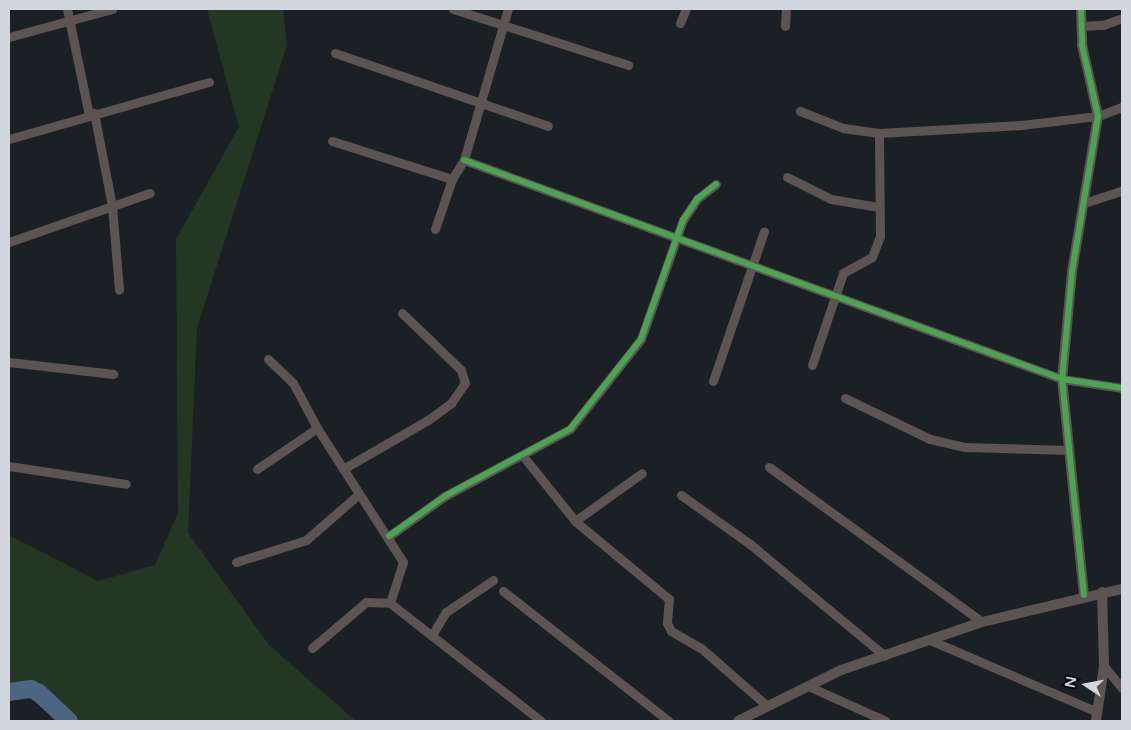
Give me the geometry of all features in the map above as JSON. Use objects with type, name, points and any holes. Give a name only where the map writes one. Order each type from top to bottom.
[{"type":"street","points":[[66,9],[112,206],[118,290]]},
{"type":"street","points":[[9,37],[69,19],[112,9]]},
{"type":"street","points":[[453,9],[628,65]]},
{"type":"street","points":[[435,230],[452,179],[464,160],[482,104],[508,9]]},
{"type":"street","points":[[680,24],[686,9]]},
{"type":"street","points":[[785,26],[786,9]]},
{"type":"street","points":[[1081,9],[1081,26],[1098,116],[1072,272],[1062,379],[1084,595]]},
{"type":"street","points":[[1081,26],[1104,25],[1122,18]]},
{"type":"street","points":[[335,53],[548,126]]},
{"type":"street","points":[[9,139],[209,82]]},
{"type":"street","points":[[800,111],[843,128],[879,133],[1098,116],[1122,106]]},
{"type":"street","points":[[812,365],[834,295],[849,266],[872,257],[877,249],[880,236],[879,133]]},
{"type":"street","points":[[332,140],[452,179]]},
{"type":"street","points":[[464,160],[677,241],[834,295],[1062,379],[1122,388]]},
{"type":"street","points":[[787,177],[831,199],[879,207]]},
{"type":"street","points":[[389,536],[445,496],[523,456],[570,429],[641,339],[684,220],[697,200],[716,184]]},
{"type":"street","points":[[1084,203],[1122,191]]},
{"type":"street","points":[[9,242],[150,193]]},
{"type":"street","points":[[713,381],[764,231]]},
{"type":"street","points":[[342,469],[428,420],[451,403],[466,383],[461,370],[402,313]]},
{"type":"street","points":[[268,359],[293,383],[342,469],[389,536],[403,567],[390,603]]},
{"type":"street","points":[[9,362],[113,374]]},
{"type":"street","points":[[845,398],[930,439],[966,448],[1069,450]]},
{"type":"street","points":[[257,469],[317,428]]},
{"type":"street","points":[[523,456],[575,521],[669,599],[667,623],[671,630],[701,648],[766,705]]},
{"type":"street","points":[[9,466],[126,484]]},
{"type":"street","points":[[769,467],[982,622]]},
{"type":"street","points":[[575,521],[642,473]]},
{"type":"street","points":[[236,562],[306,540],[358,494]]},
{"type":"street","points":[[681,496],[750,544],[885,656]]},
{"type":"street","points":[[432,635],[446,612],[493,580]]},
{"type":"street","points":[[738,721],[766,705],[841,670],[982,622],[1084,595],[1122,589]]},
{"type":"street","points":[[503,591],[669,721]]},
{"type":"street","points":[[930,640],[1097,716],[1104,666],[1102,592]]},
{"type":"street","points":[[312,648],[366,602],[390,603],[541,721]]},
{"type":"street","points":[[1104,666],[1122,688]]},
{"type":"street","points":[[808,686],[886,721]]},
{"type":"green space","points":[[207,9],[283,9],[287,45],[197,328],[188,533],[269,645],[356,721],[69,721],[39,693],[31,689],[9,692],[9,535],[98,581],[155,565],[178,513],[176,239],[239,127]]},
{"type":"waterway","points":[[9,692],[31,689],[39,693],[69,721]]},
{"type":"cycle path","points":[[1081,9],[1082,45],[1098,116],[1072,272],[1062,379],[1084,595]]},
{"type":"cycle path","points":[[464,160],[1062,379],[1122,388]]},
{"type":"cycle path","points":[[389,536],[445,496],[570,429],[641,339],[683,220],[697,199],[716,184]]}]
